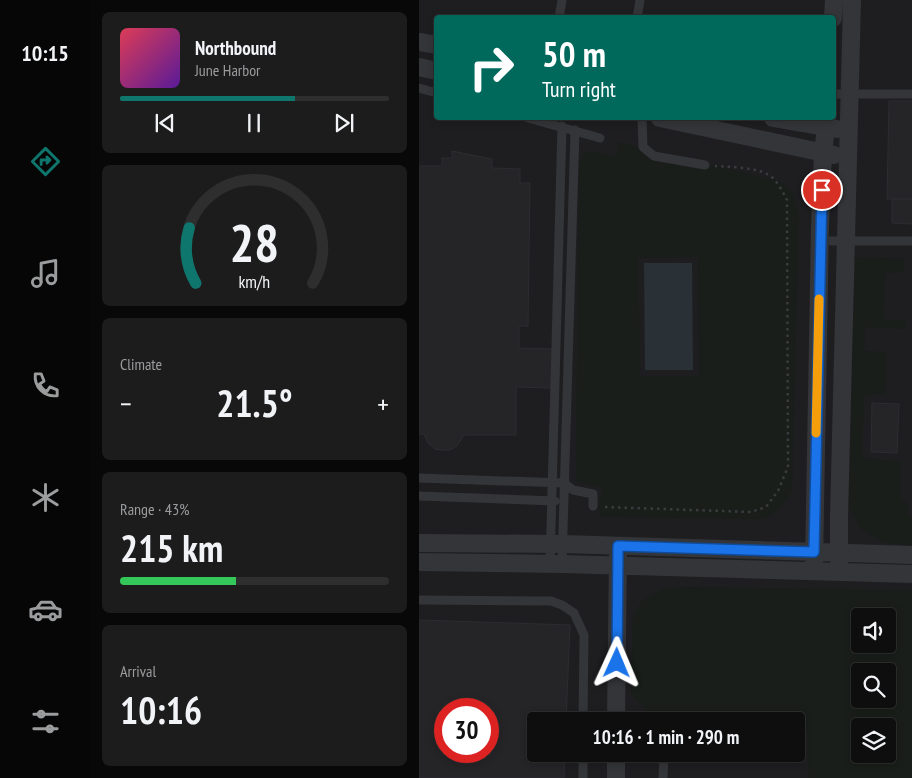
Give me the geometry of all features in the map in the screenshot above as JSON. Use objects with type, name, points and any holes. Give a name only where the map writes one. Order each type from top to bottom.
[{"type":"street","points":[[833,15],[834,0]]},
{"type":"street","points":[[839,572],[849,131],[842,94],[851,0]]},
{"type":"street","points":[[419,42],[434,44]]},
{"type":"street","points":[[419,67],[434,70]]},
{"type":"street","points":[[669,120],[847,157]]},
{"type":"street","points":[[795,120],[827,123],[849,131]]},
{"type":"street","points":[[813,571],[820,242],[823,153],[827,123]]},
{"type":"street","points":[[419,543],[557,544],[912,555]]},
{"type":"street","points":[[617,712],[618,546]]},
{"type":"street","points":[[419,562],[912,574]]},
{"type":"street","points":[[616,762],[616,778]]},
{"type":"lane","points":[[560,15],[563,0]]},
{"type":"lane","points":[[638,15],[640,0]]},
{"type":"lane","points":[[419,88],[434,91]]},
{"type":"lane","points":[[842,94],[912,94]]},
{"type":"lane","points":[[537,120],[600,138]]},
{"type":"lane","points":[[642,120],[643,148],[654,156],[705,164]]},
{"type":"lane","points":[[557,544],[551,501],[562,126]]},
{"type":"lane","points":[[556,564],[564,483],[575,130]]},
{"type":"lane","points":[[820,242],[912,241]]},
{"type":"lane","points":[[419,478],[564,483],[573,490],[593,494],[593,506]]},
{"type":"lane","points":[[419,496],[563,501]]},
{"type":"lane","points":[[419,600],[551,601],[563,605],[574,613],[584,635],[583,712]]},
{"type":"lane","points":[[583,762],[583,778]]},
{"type":"lane","points":[[663,778],[664,762]]},
{"type":"path","points":[[593,506],[751,512],[766,507],[778,491],[788,467],[787,200],[777,183],[767,173],[705,164]]},
{"type":"shaded area","points":[[419,0],[912,0],[912,778],[419,778]]},
{"type":"shaded area","points":[[618,142],[780,181],[794,195],[799,218],[792,491],[779,510],[764,519],[600,517],[599,507],[602,488],[576,481],[579,162],[584,152],[616,156]],"holes":[[[698,257],[699,376],[640,376],[638,258]]]},
{"type":"shaded area","points":[[855,257],[904,259],[904,272],[885,273],[884,319],[906,321],[905,329],[865,327],[865,351],[887,352],[885,394],[864,395],[862,458],[901,462],[901,501],[909,503],[908,515],[912,516],[912,545],[885,543],[861,529],[849,507]]},
{"type":"shaded area","points":[[644,263],[692,263],[693,370],[645,370]]},
{"type":"shaded area","points":[[665,588],[912,590],[912,778],[809,778],[808,733],[805,731],[805,712],[647,712],[631,693],[633,616],[643,600]]},
{"type":"building","points":[[889,101],[913,101],[913,199],[887,199]]},
{"type":"building","points":[[452,151],[492,159],[492,168],[520,169],[520,183],[530,183],[528,326],[519,326],[519,348],[553,349],[552,388],[516,387],[516,435],[464,435],[457,446],[450,450],[442,450],[435,449],[428,443],[424,434],[419,434],[419,166],[442,166],[442,158],[452,158]]},
{"type":"building","points":[[892,199],[913,199],[913,224],[892,223]]},
{"type":"building","points":[[872,403],[899,404],[897,453],[871,452]]},
{"type":"building","points":[[419,620],[570,625],[566,712],[527,712],[527,762],[565,762],[564,778],[419,778]]},
{"type":"slow traffic","points":[[816,433],[819,299]]},
{"type":"route","points":[[617,663],[618,546],[814,552],[822,190]]}]
